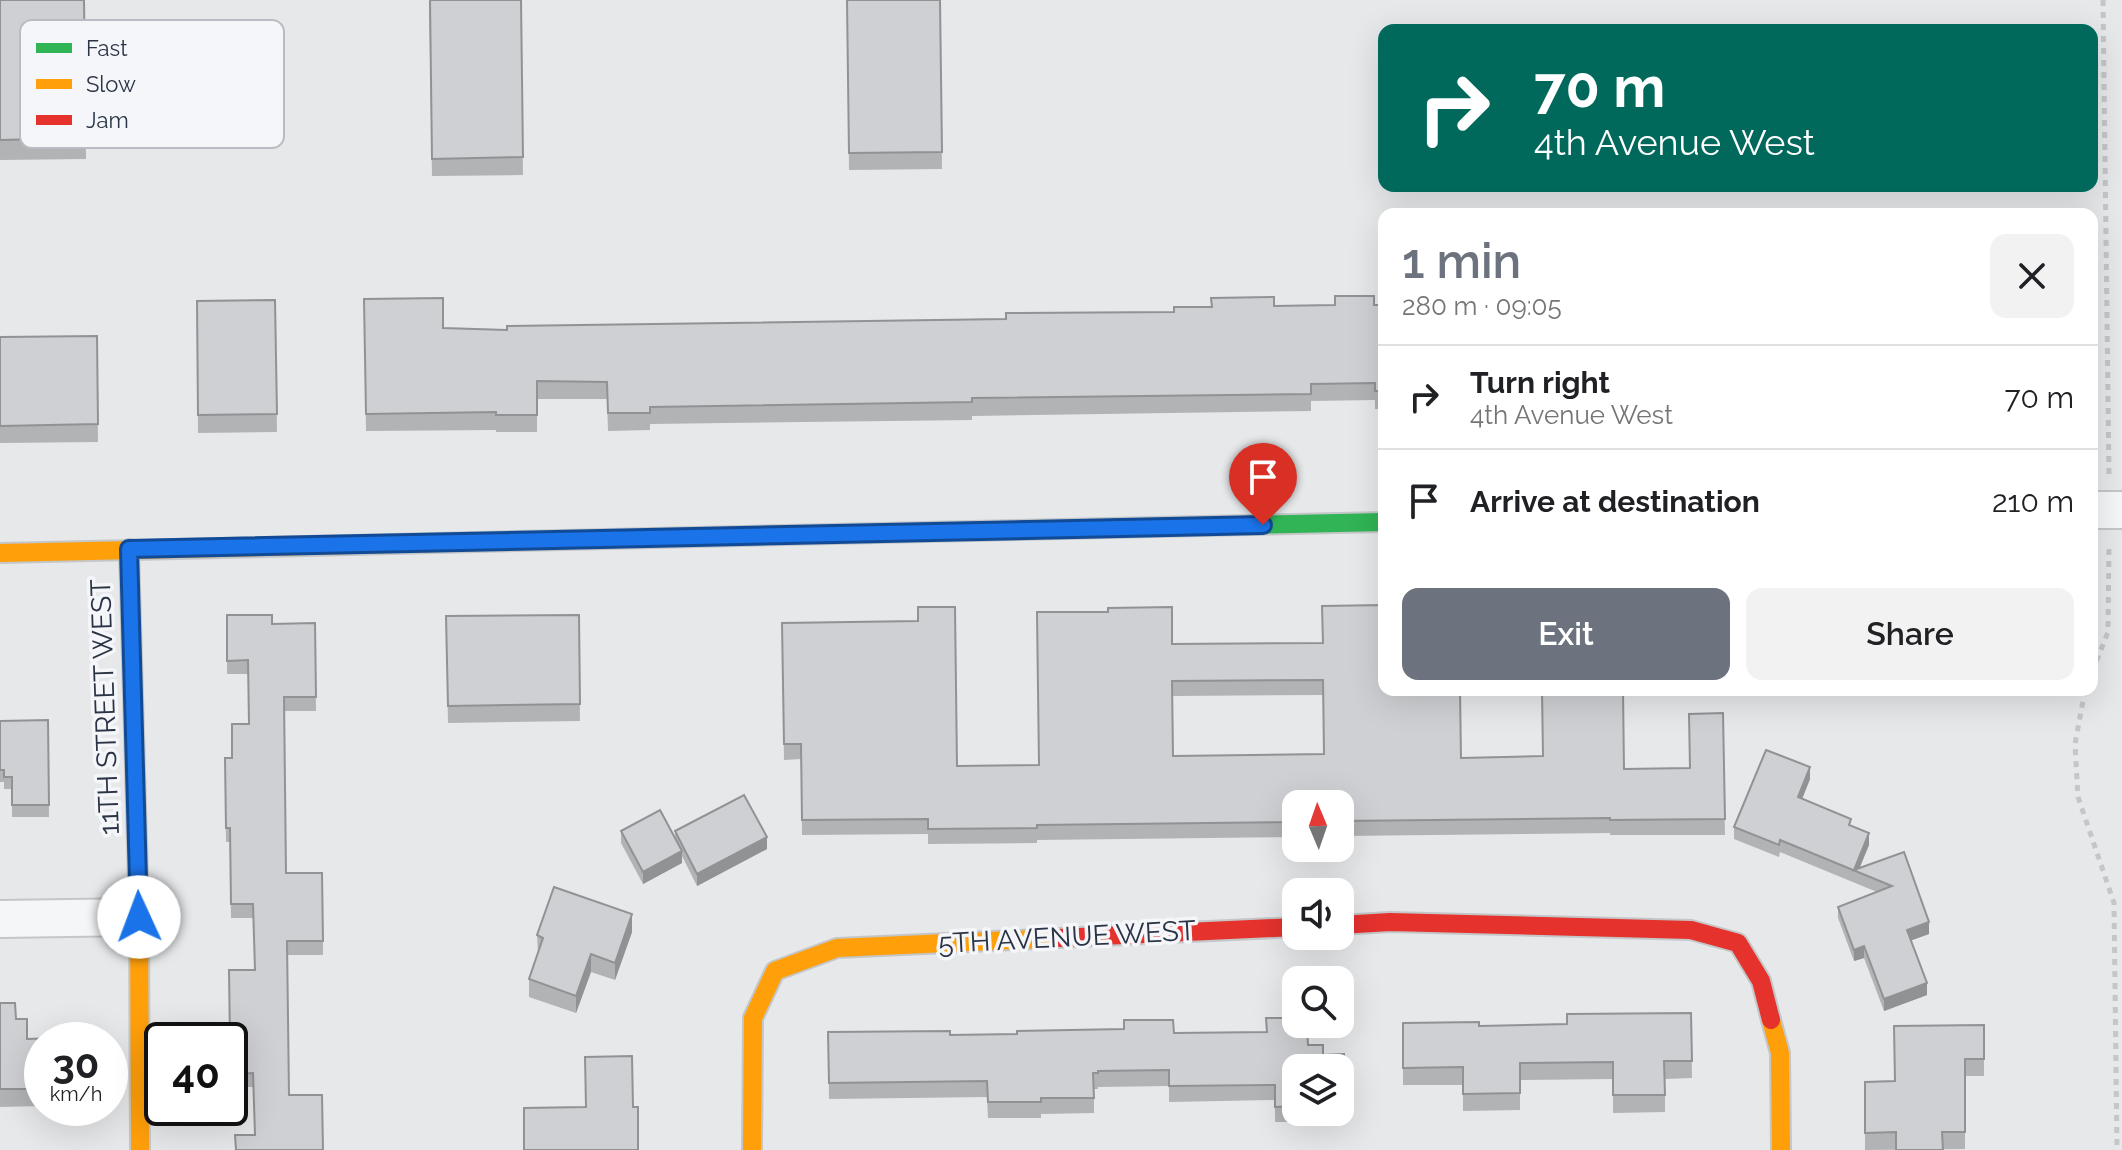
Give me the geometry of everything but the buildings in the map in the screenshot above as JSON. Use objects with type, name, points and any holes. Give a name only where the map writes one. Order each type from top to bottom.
[{"type":"street","points":[[0,553],[1378,522]]},
{"type":"street","name":"11TH STREET WEST","points":[[129,549],[139,917],[140,1150]]},
{"type":"street","points":[[0,919],[139,917]]},
{"type":"street","points":[[1354,924],[1390,922],[1691,930],[1738,943],[1761,981],[1780,1053],[1781,1150]]},
{"type":"street","name":"5TH AVENUE WEST","points":[[752,1150],[753,1018],[775,971],[837,948],[1282,928]]},
{"type":"path","points":[[2098,657],[2108,632],[2103,0]]},
{"type":"path","points":[[2084,696],[2075,744],[2078,797],[2114,903],[2117,1150]]},
{"type":"traffic: fast","points":[[1156,527],[1378,522]]},
{"type":"traffic: slow","points":[[0,553],[698,537]]},
{"type":"traffic: slow","points":[[129,549],[139,917],[140,1150]]},
{"type":"traffic: slow","points":[[752,1150],[753,1018],[775,971],[837,948],[1059,938]]},
{"type":"traffic: slow","points":[[1771,1020],[1780,1053],[1781,1150]]},
{"type":"traffic: jam","points":[[698,537],[1156,527]]},
{"type":"traffic: jam","points":[[1354,924],[1390,922],[1691,930],[1738,943],[1761,981],[1771,1020]]},
{"type":"traffic: jam","points":[[1059,938],[1282,928]]},
{"type":"route","points":[[139,917],[129,549],[1263,525]]}]
